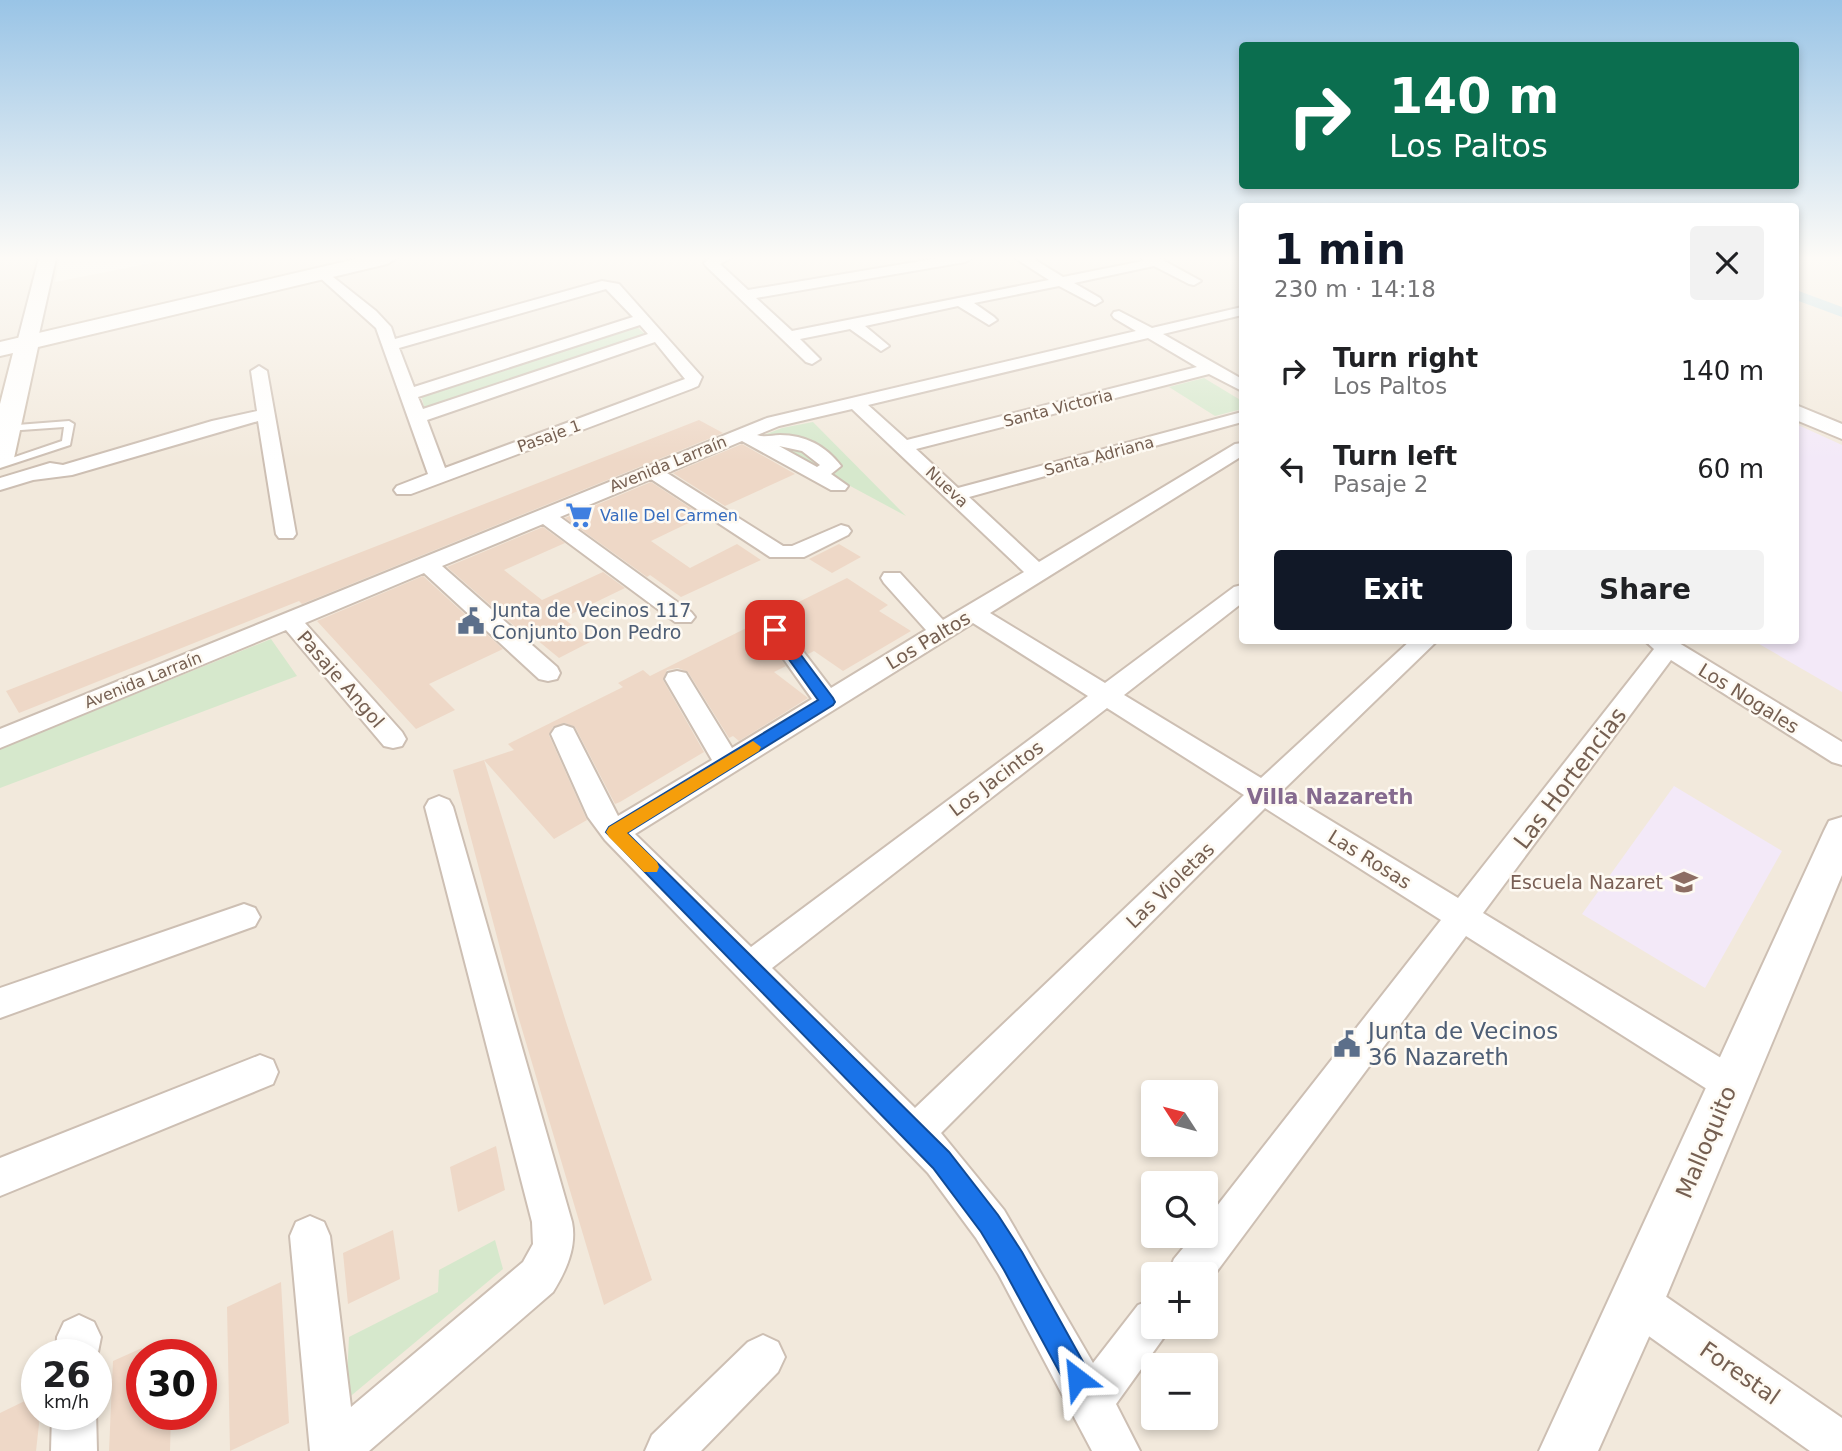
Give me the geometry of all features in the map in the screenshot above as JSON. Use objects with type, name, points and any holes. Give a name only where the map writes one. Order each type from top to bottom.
[{"type":"main road","points":[[0,349],[101,326]]},
{"type":"main road","points":[[0,458],[27,343]]},
{"type":"street","points":[[27,343],[31,326]]},
{"type":"street","points":[[381,326],[439,477]]},
{"type":"street","points":[[390,346],[461,326]]},
{"type":"street","points":[[408,394],[622,326]]},
{"type":"street","points":[[417,417],[658,336],[649,326]]},
{"type":"street","points":[[780,326],[812,359]]},
{"type":"street","points":[[791,336],[839,326]]},
{"type":"street","points":[[855,326],[881,346]]},
{"type":"street","points":[[1137,326],[1239,384]]},
{"type":"street","name":"Avenida Larraín","points":[[0,739],[651,471],[751,439],[788,418],[1181,326]]},
{"type":"street","name":"Pasaje 1","points":[[404,490],[693,380],[694,377],[658,336]]},
{"type":"street","name":"Santa Victoria","points":[[903,447],[1212,368]]},
{"type":"street","points":[[259,371],[286,534]]},
{"type":"street","name":"Nueva","points":[[855,402],[1038,573]]},
{"type":"street","points":[[1799,413],[1842,432]]},
{"type":"street","points":[[0,484],[65,471],[96,460],[266,414]]},
{"type":"street","name":"Santa Adriana","points":[[955,495],[1239,418]]},
{"type":"street","points":[[751,439],[838,486]]},
{"type":"street","name":"Los Paltos","points":[[615,832],[1239,450]]},
{"type":"street","points":[[651,471],[778,552],[796,552],[841,531]]},
{"type":"street","points":[[544,515],[682,617]]},
{"type":"street","points":[[427,564],[548,673]]},
{"type":"street","points":[[892,578],[941,632]]},
{"type":"street","name":"Los Jacintos","points":[[750,966],[1239,594]]},
{"type":"street","name":"Las Rosas","points":[[973,612],[1731,1084]]},
{"type":"street","name":"Pasaje Angol","points":[[290,620],[393,739]]},
{"type":"street","points":[[775,630],[828,702]]},
{"type":"street","name":"Las Violetas","points":[[916,1132],[1263,793],[1422,644]]},
{"type":"street","name":"Los Nogales","points":[[1662,644],[1842,755]]},
{"type":"street","name":"Las Hortencias","points":[[1198,1262],[1464,918],[1662,644]]},
{"type":"street","points":[[677,679],[727,763]]},
{"type":"street","points":[[564,734],[602,817],[615,832],[916,1132],[965,1190],[1013,1261],[1117,1451]]},
{"type":"street","points":[[334,1451],[538,1277],[546,1266],[554,1242],[552,1222],[439,807]]},
{"type":"street","name":"Malloquito","points":[[1568,1451],[1637,1302],[1842,831]]},
{"type":"street","points":[[0,1003],[244,917]]},
{"type":"street","points":[[0,1177],[260,1072]]},
{"type":"street","points":[[310,1236],[334,1451]]},
{"type":"street","name":"Forestal","points":[[1637,1302],[1842,1446]]},
{"type":"street","points":[[1090,1402],[1141,1336]]},
{"type":"street","points":[[668,1451],[763,1357]]},
{"type":"street","points":[[74,1451],[75,1430]]},
{"type":"lane","points":[[0,465],[67,443],[69,424],[7,428]]},
{"type":"shaded area","points":[[0,326],[1239,326],[1239,644],[1799,644],[1799,326],[1842,326],[1842,1451],[0,1451]]},
{"type":"shaded area","points":[[1799,425],[1842,445],[1842,692],[1759,644],[1799,644]]},
{"type":"shaded area","name":"Escuela Nazaret","points":[[1674,786],[1782,851],[1705,988],[1582,914]]},
{"type":"green space","points":[[628,327],[637,327],[646,335],[437,406],[424,407],[421,394]]},
{"type":"green space","points":[[1204,378],[1239,399],[1239,410],[1215,416],[1169,387]]},
{"type":"green space","points":[[813,422],[906,516],[759,437],[782,428]]},
{"type":"green space","points":[[271,639],[297,676],[0,788],[0,749]]},
{"type":"green space","points":[[495,1240],[503,1269],[346,1400],[349,1337],[438,1292],[439,1270]]},
{"type":"building","points":[[699,420],[723,433],[302,604],[299,601],[19,713],[6,691]]},
{"type":"building","points":[[742,444],[795,474],[725,506],[673,473]]},
{"type":"building","points":[[651,482],[703,516],[651,541],[690,568],[737,544],[761,560],[681,597],[650,575],[647,577],[565,518]]},
{"type":"building","points":[[543,527],[565,543],[504,570],[542,600],[603,572],[625,588],[563,618],[592,641],[559,658],[531,635],[527,637],[447,567]]},
{"type":"building","points":[[839,544],[861,557],[832,573],[809,559]]},
{"type":"building","points":[[423,576],[503,649],[429,684],[455,710],[416,729],[317,621]]},
{"type":"building","points":[[847,578],[888,605],[879,611],[911,631],[843,671],[814,651],[808,654],[784,622],[766,622],[761,632],[786,666],[774,672],[808,698],[739,741],[733,736],[729,738],[688,672],[678,668],[667,670],[663,680],[704,752],[620,802],[615,804],[575,727],[565,723],[553,727],[549,735],[587,820],[554,839],[484,760],[514,750],[508,744],[623,687],[618,683],[643,670],[650,676]]},
{"type":"building","points":[[484,760],[566,1022],[652,1280],[604,1305],[516,1009],[453,770]]},
{"type":"building","points":[[496,1146],[505,1190],[458,1212],[450,1167]]},
{"type":"building","points":[[393,1230],[400,1279],[348,1304],[343,1253]]},
{"type":"building","points":[[281,1282],[289,1423],[230,1451],[227,1307]]},
{"type":"building","points":[[126,1355],[126,1430],[171,1430],[170,1451],[109,1451],[113,1361]]},
{"type":"building","points":[[21,1403],[21,1430],[38,1430],[36,1451],[0,1451],[0,1413]]},
{"type":"slow traffic","points":[[650,867],[615,832],[753,747]]},
{"type":"place","name":"Valle Del Carmen","points":[[579,515]]},
{"type":"place","name":"Junta de Vecinos 117 Conjunto Don Pedro","points":[[471,621]]},
{"type":"place","name":"Escuela Nazaret","points":[[1684,882]]},
{"type":"place","name":"Junta de Vecinos 36 Nazareth","points":[[1347,1044]]},
{"type":"district","name":"Villa Nazareth","points":[[1330,797]]},
{"type":"route","points":[[775,630],[828,702],[615,832],[941,1160],[965,1190],[1013,1261],[1077,1378]]}]
